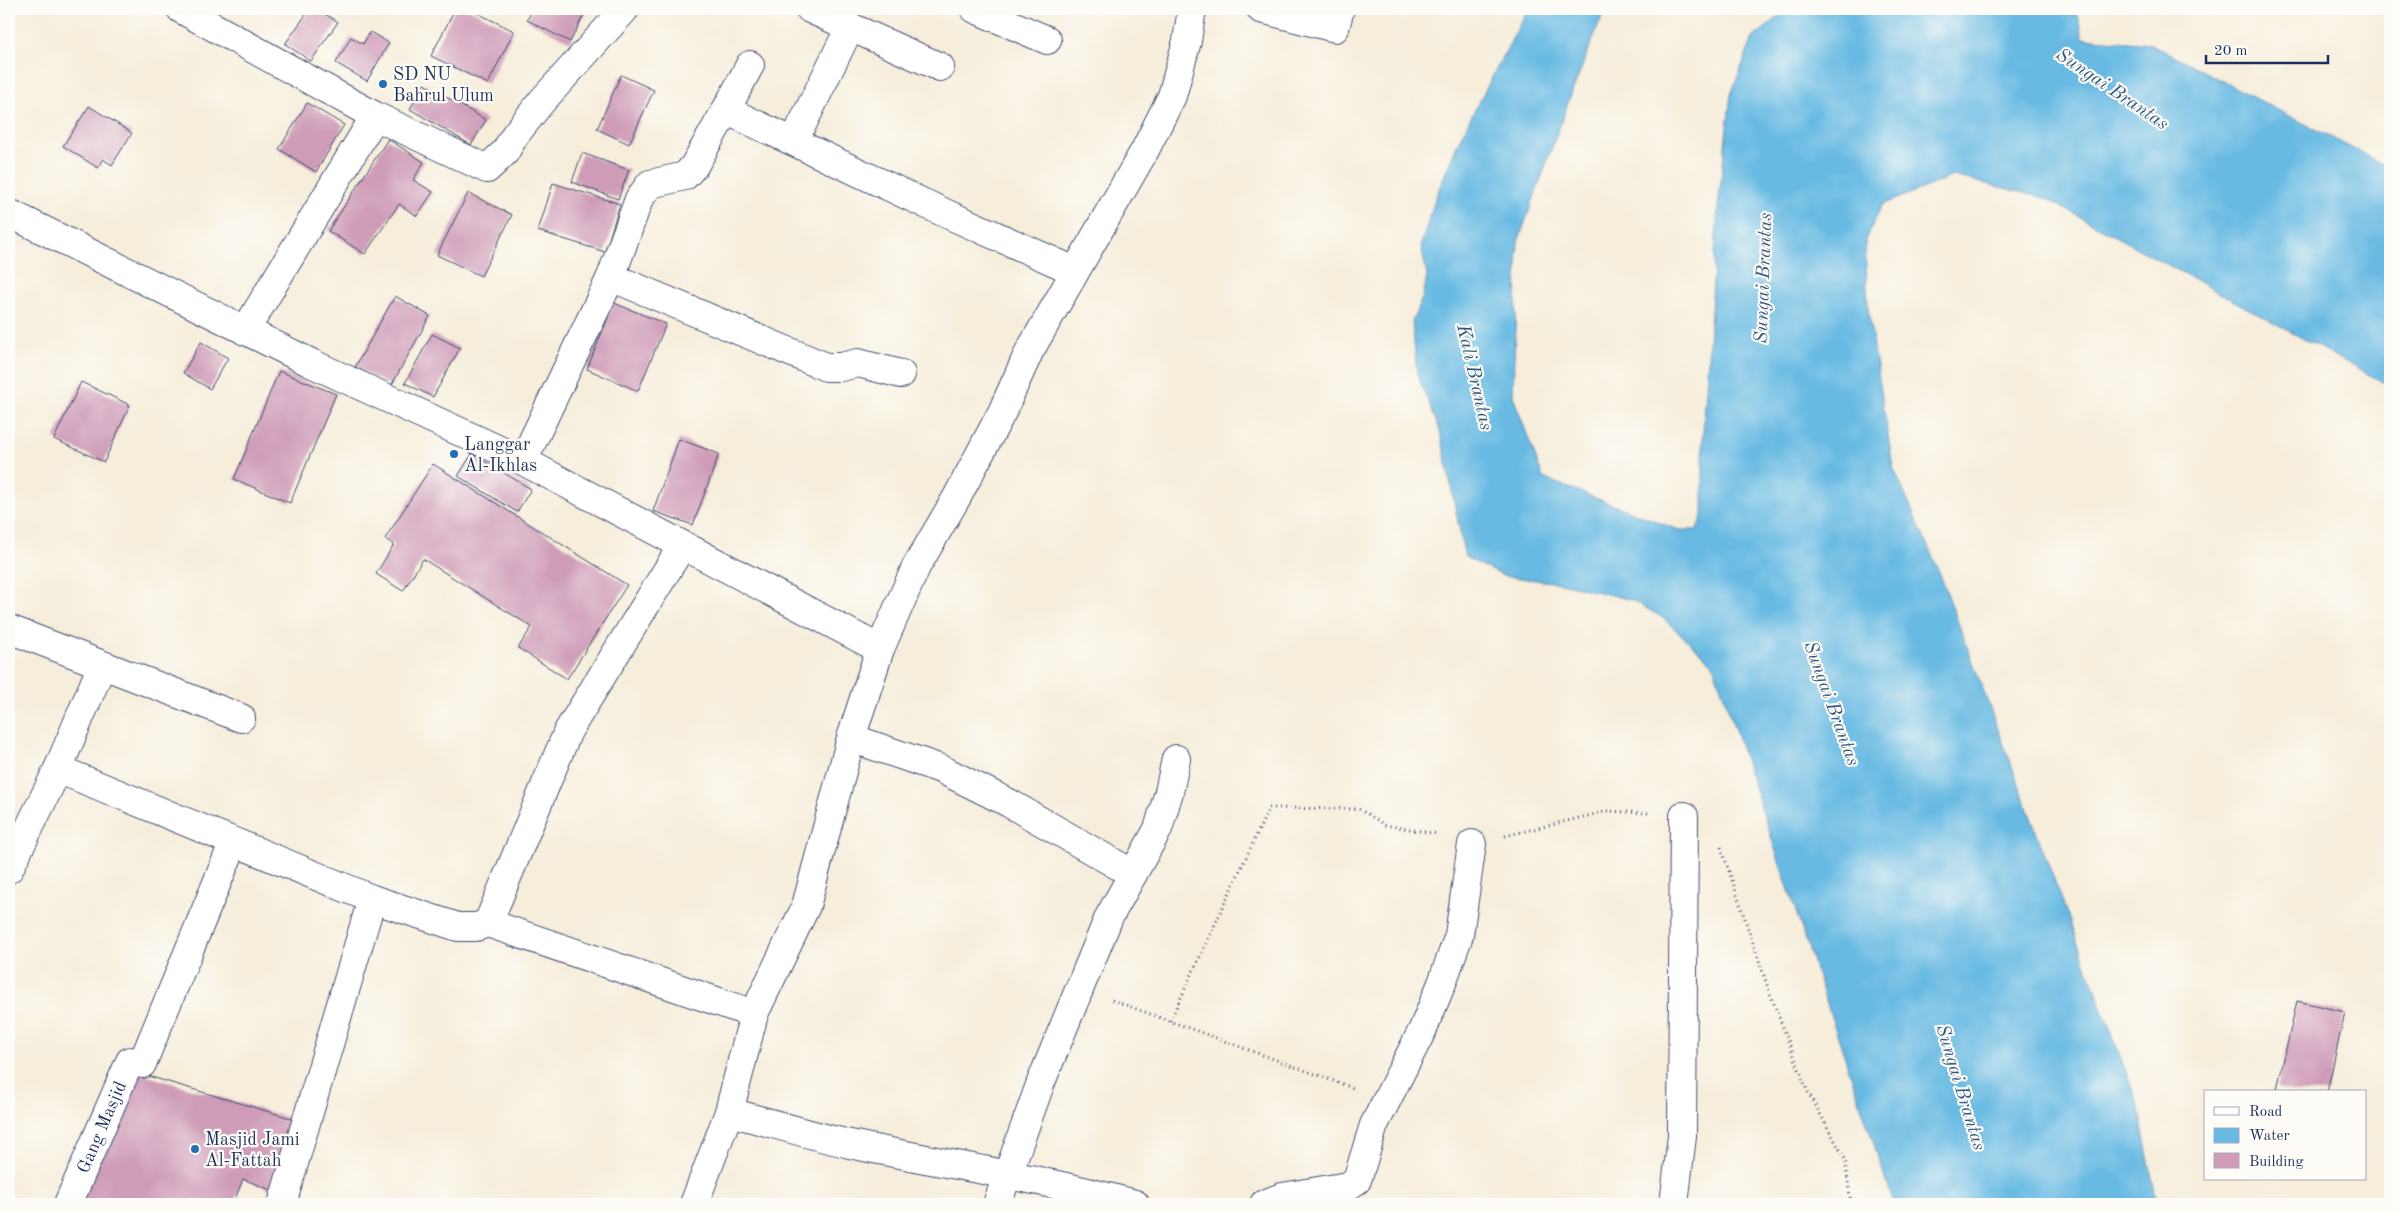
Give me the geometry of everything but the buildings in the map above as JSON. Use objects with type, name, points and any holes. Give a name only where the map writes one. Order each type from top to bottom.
[{"type":"street","points":[[181,9],[375,116],[487,169],[505,152],[542,101],[625,9]]},
{"type":"street","points":[[810,9],[940,67]]},
{"type":"street","points":[[975,9],[1047,40]]},
{"type":"street","points":[[694,1204],[729,1112],[754,1014],[806,906],[851,738],[880,649],[916,567],[957,497],[1002,412],[1029,352],[1145,150],[1172,96],[1187,42],[1192,9]]},
{"type":"street","points":[[1261,9],[1335,28],[1340,9]]},
{"type":"street","points":[[794,141],[850,26]]},
{"type":"street","points":[[523,461],[611,277],[639,199],[650,184],[685,176],[694,166],[750,65]]},
{"type":"street","points":[[726,110],[1075,272]]},
{"type":"street","points":[[245,331],[375,116]]},
{"type":"street","points":[[9,213],[245,331],[523,461],[880,649]]},
{"type":"street","points":[[611,277],[826,367],[841,367],[858,363],[900,374]]},
{"type":"street","points":[[488,922],[568,731],[682,546]]},
{"type":"street","points":[[9,629],[241,718]]},
{"type":"street","points":[[9,869],[19,824],[58,770],[102,665]]},
{"type":"street","points":[[851,738],[941,770],[1009,804],[1133,874]]},
{"type":"street","points":[[997,1204],[1041,1082],[1109,917],[1158,829],[1176,759]]},
{"type":"street","points":[[58,770],[233,844],[372,899],[458,927],[476,927],[488,922],[754,1014]]},
{"type":"street","points":[[1674,1204],[1682,1136],[1684,816]]},
{"type":"street","name":"Gang Masjid","points":[[68,1204],[130,1061],[142,1064],[233,844]]},
{"type":"street","points":[[1264,1204],[1282,1197],[1354,1183],[1374,1125],[1423,1029],[1459,935],[1472,844]]},
{"type":"street","points":[[282,1204],[372,899]]},
{"type":"street","points":[[729,1112],[848,1144],[1076,1188],[1135,1204]]},
{"type":"path","points":[[1170,1021],[1270,808],[1359,809],[1385,825],[1426,831],[1472,844],[1608,811],[1684,816]]},
{"type":"path","points":[[1721,846],[1768,988],[1807,1090],[1845,1159],[1851,1204]]},
{"type":"path","points":[[1076,998],[1118,1001],[1387,1100]]},
{"type":"water","points":[[1528,9],[1605,9],[1573,89],[1518,242],[1513,396],[1543,478],[1679,530],[1697,530],[1703,513],[1703,433],[1718,206],[1731,94],[1753,38],[1788,9],[2071,9],[2079,17],[2083,38],[2151,44],[2390,168],[2390,386],[2045,198],[1953,176],[1882,205],[1865,240],[1868,309],[1893,467],[1940,574],[2138,1104],[2157,1204],[1894,1204],[1713,664],[1663,618],[1632,600],[1560,583],[1503,576],[1465,557],[1440,431],[1417,374],[1412,322],[1423,296],[1427,276],[1421,245],[1436,196],[1460,138]]},
{"type":"place","name":"SD NU Bahrul Ulum","points":[[383,84]]},
{"type":"place","name":"Langgar Al-Ikhlas","points":[[454,454]]},
{"type":"place","name":"Masjid Jami Al-Fattah","points":[[195,1149]]},
{"type":"water label","name":"Sungai Brantas","points":[[2113,88]]},
{"type":"water label","name":"Sungai Brantas","points":[[1762,278]]},
{"type":"water label","name":"Kali Brantas","points":[[1476,377]]},
{"type":"water label","name":"Sungai Brantas","points":[[1833,703]]},
{"type":"water label","name":"Sungai Brantas","points":[[1962,1087]]}]
